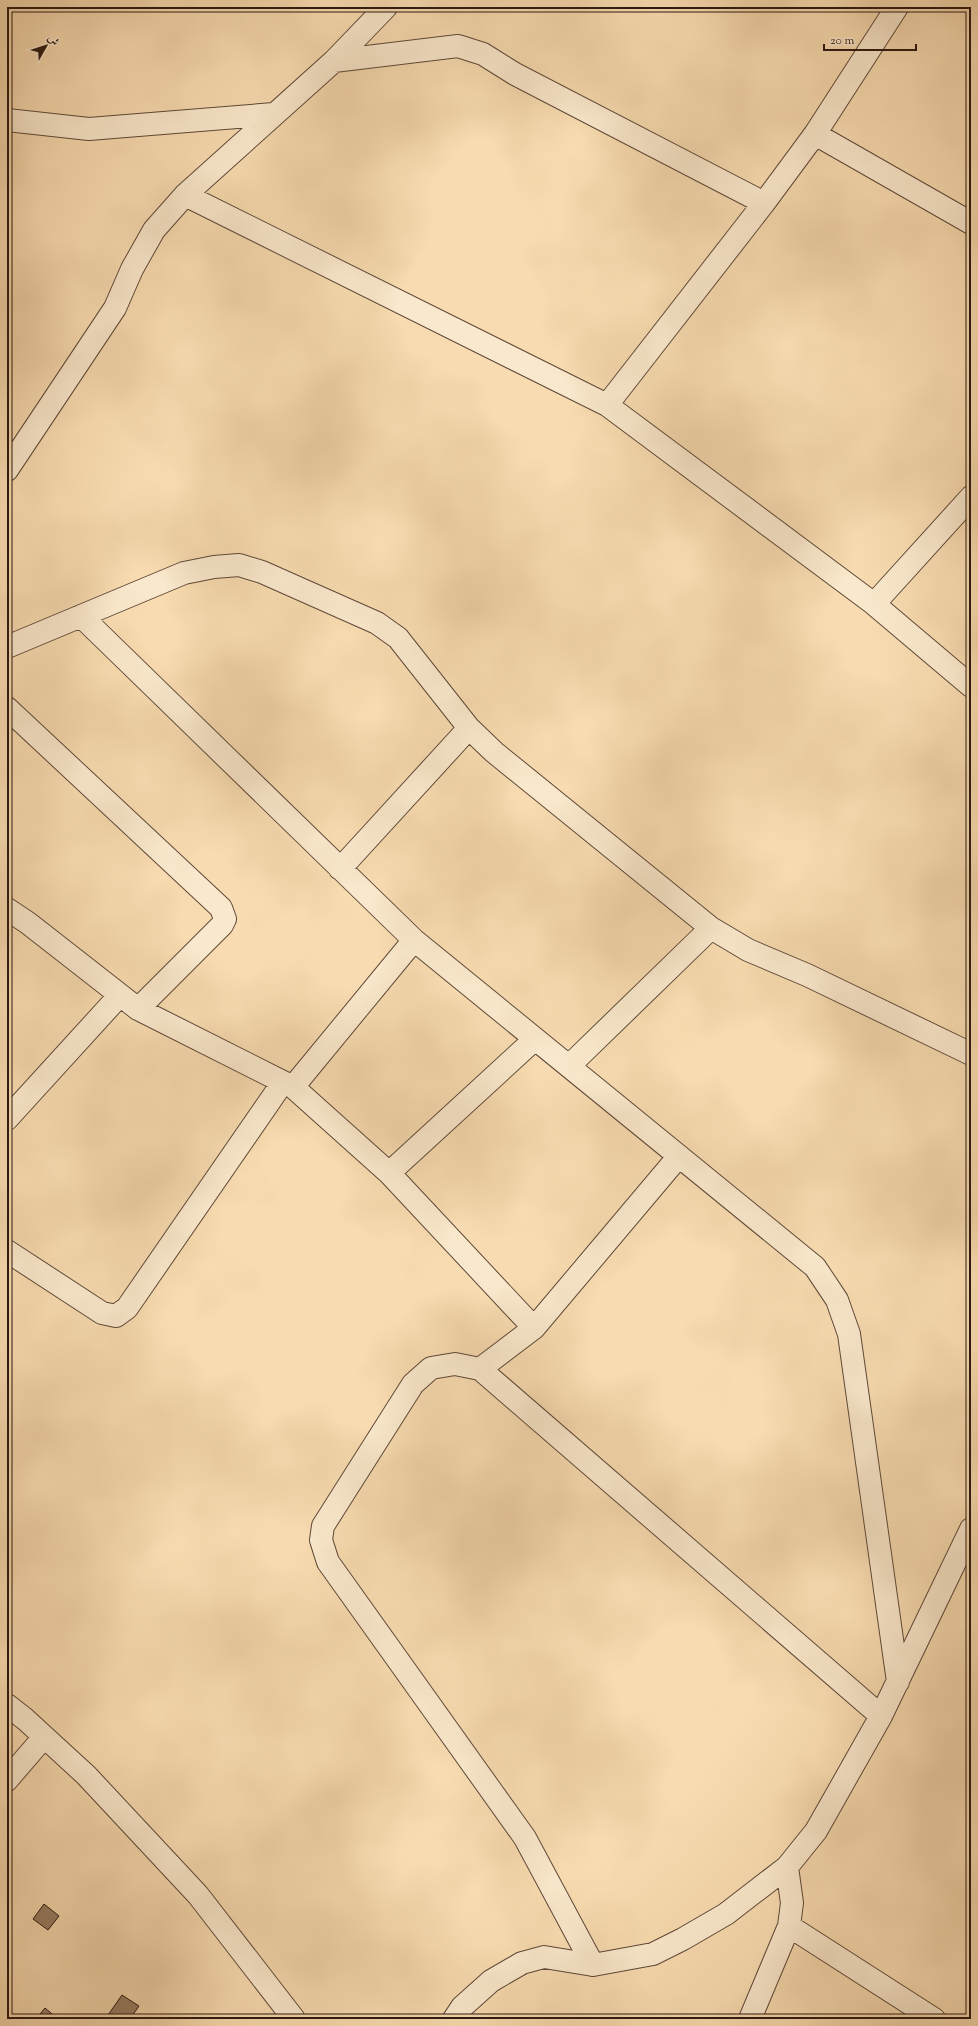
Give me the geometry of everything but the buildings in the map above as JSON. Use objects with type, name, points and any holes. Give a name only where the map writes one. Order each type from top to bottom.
[{"type":"street","points":[[7,470],[115,308],[132,269],[154,230],[185,195],[334,61],[386,7]]},
{"type":"street","points":[[607,405],[764,203],[815,134],[897,7]]},
{"type":"street","points":[[334,61],[458,46],[483,54],[515,74],[764,203]]},
{"type":"street","points":[[7,120],[89,129],[274,114]]},
{"type":"street","points":[[815,134],[971,222]]},
{"type":"street","points":[[185,195],[607,405],[874,604],[971,686]]},
{"type":"street","points":[[874,604],[971,497]]},
{"type":"street","points":[[7,647],[184,573],[214,567],[239,565],[254,570],[377,623],[398,638],[469,728],[494,752],[712,928],[748,950],[807,975],[971,1054]]},
{"type":"street","points":[[81,616],[414,940],[815,1267],[837,1300],[849,1334],[898,1682]]},
{"type":"street","points":[[7,708],[221,908],[225,919],[222,925],[138,1009]]},
{"type":"street","points":[[340,869],[469,728]]},
{"type":"street","points":[[7,909],[28,923],[138,1009],[288,1084],[389,1173],[534,1328]]},
{"type":"street","points":[[569,1066],[712,928]]},
{"type":"street","points":[[7,1251],[102,1313],[116,1316],[127,1308],[288,1084],[414,940]]},
{"type":"street","points":[[10,1110],[120,995]]},
{"type":"street","points":[[389,1173],[535,1039]]},
{"type":"street","points":[[480,1369],[534,1328],[679,1156]]},
{"type":"street","points":[[593,1965],[525,1838],[328,1562],[321,1540],[323,1526],[413,1384],[431,1368],[455,1364],[480,1369],[881,1716]]},
{"type":"street","points":[[454,2019],[462,2007],[491,1981],[522,1963],[544,1957],[593,1965],[653,1954],[683,1939],[726,1914],[787,1867],[816,1831],[881,1716],[966,1554],[971,1529]]},
{"type":"street","points":[[7,1705],[86,1775],[198,1895],[294,2019]]},
{"type":"street","points":[[7,1780],[44,1737]]},
{"type":"street","points":[[750,2019],[789,1926],[792,1903],[787,1867]]},
{"type":"street","points":[[789,1926],[934,2019]]}]
